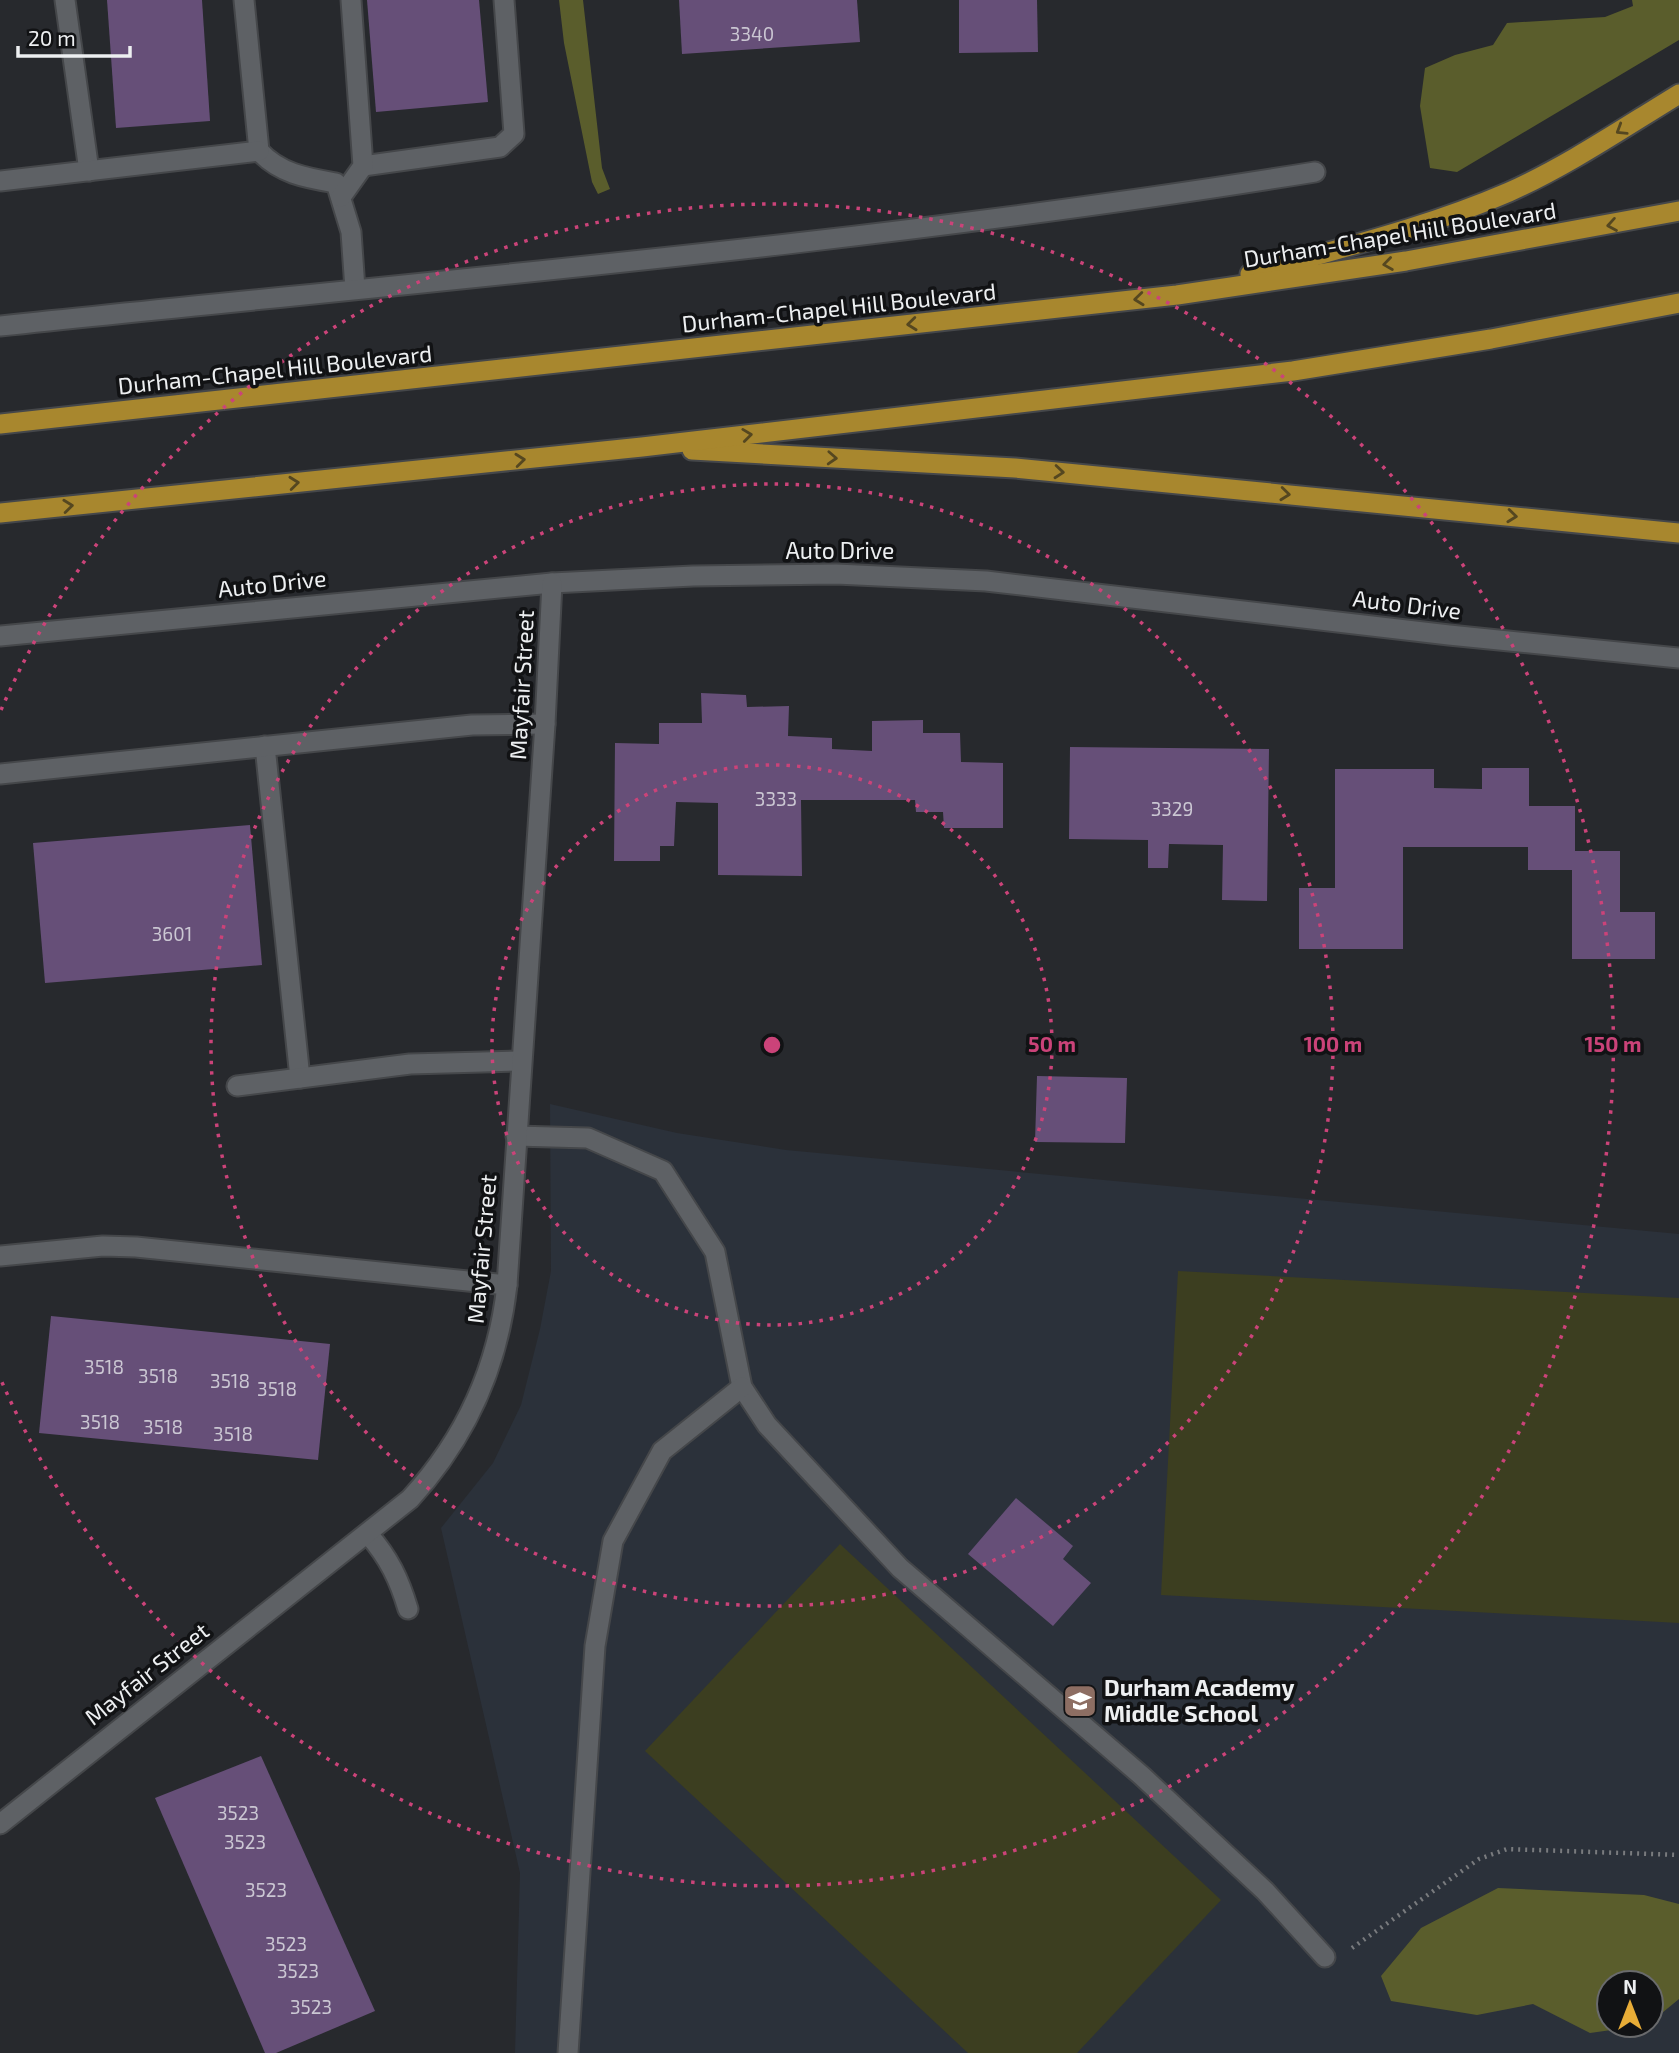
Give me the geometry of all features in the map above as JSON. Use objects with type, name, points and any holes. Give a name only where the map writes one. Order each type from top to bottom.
[{"type":"main road","points":[[1177,295],[1406,230],[1476,205],[1584,153],[1679,94]]},
{"type":"main road","name":"Durham-Chapel Hill Boulevard","points":[[0,424],[1177,295],[1406,261],[1679,211]]},
{"type":"main road","points":[[0,513],[642,447],[1293,371],[1491,339],[1679,303]]},
{"type":"main road","points":[[642,447],[1029,469],[1679,533]]},
{"type":"street","points":[[65,0],[89,170]]},
{"type":"street","points":[[244,0],[259,151],[269,162],[299,177],[337,183],[351,232],[355,289]]},
{"type":"street","points":[[341,197],[363,166],[351,0]]},
{"type":"street","points":[[363,166],[500,147],[514,134],[504,0]]},
{"type":"street","points":[[0,181],[259,151]]},
{"type":"street","points":[[0,326],[1100,205],[1314,172]]},
{"type":"street","name":"Auto Drive","points":[[0,636],[551,583],[693,576],[921,576],[1679,658]]},
{"type":"street","name":"Mayfair Street","points":[[0,1824],[120,1726],[410,1499],[441,1465],[466,1422],[491,1363],[503,1320],[508,1285],[545,724],[551,583]]},
{"type":"street","points":[[0,774],[472,725],[545,724]]},
{"type":"street","points":[[265,746],[300,1078]]},
{"type":"street","points":[[237,1086],[410,1064],[521,1061]]},
{"type":"street","points":[[516,1136],[588,1138],[663,1171],[715,1252],[742,1387],[767,1425],[900,1568],[1142,1776],[1265,1891],[1325,1957]]},
{"type":"street","points":[[0,1256],[103,1246],[136,1247],[508,1285]]},
{"type":"street","points":[[568,2053],[595,1646],[613,1541],[662,1451],[742,1387]]},
{"type":"street","points":[[368,1534],[388,1557],[398,1575],[408,1609]]},
{"type":"path","points":[[1325,1957],[1356,1946],[1479,1859],[1507,1849],[1679,1855]]},
{"type":"shaded area","name":"Durham Academy Middle School","points":[[550,1104],[677,1133],[786,1150],[1679,1234],[1679,2053],[515,2053],[520,1873],[441,1528],[493,1463],[521,1405],[551,1271]]},
{"type":"green space","points":[[559,0],[583,0],[602,168],[610,189],[598,194],[592,182],[564,43]]},
{"type":"green space","points":[[1632,0],[1679,0],[1679,40],[1457,172],[1430,168],[1420,106],[1425,68],[1455,55],[1493,45],[1507,23],[1605,17],[1633,6]]},
{"type":"green space","points":[[1178,1271],[1679,1298],[1679,1623],[1161,1595]]},
{"type":"green space","points":[[840,1544],[1221,1900],[1077,2053],[968,2053],[645,1751]]},
{"type":"green space","points":[[1498,1888],[1644,1895],[1679,1904],[1679,1999],[1665,2010],[1665,1969],[1595,1969],[1595,2032],[1590,2033],[1533,2004],[1477,2015],[1391,2001],[1381,1976],[1421,1928]]},
{"type":"building","points":[[107,0],[202,0],[210,121],[116,128]]},
{"type":"building","points":[[367,0],[479,0],[488,102],[376,112]]},
{"type":"building","points":[[679,0],[857,0],[860,42],[682,54]]},
{"type":"building","points":[[959,0],[1037,0],[1038,52],[959,53]]},
{"type":"building","points":[[701,693],[746,695],[747,707],[789,706],[788,736],[832,738],[832,749],[872,751],[872,721],[923,720],[923,733],[960,733],[961,762],[1003,763],[1003,828],[944,828],[943,812],[916,812],[915,800],[801,800],[802,876],[718,875],[718,803],[676,802],[674,846],[660,846],[660,861],[614,861],[615,743],[659,744],[659,723],[702,723]]},
{"type":"building","points":[[1070,747],[1269,749],[1267,901],[1222,900],[1223,845],[1169,844],[1168,868],[1148,868],[1148,840],[1069,839]]},
{"type":"building","points":[[1482,768],[1529,768],[1529,806],[1575,806],[1575,851],[1620,851],[1620,912],[1655,912],[1655,959],[1572,959],[1572,870],[1528,870],[1528,847],[1403,847],[1403,949],[1299,949],[1299,888],[1335,888],[1335,769],[1434,769],[1434,788],[1482,789]]},
{"type":"building","points":[[250,825],[262,965],[45,983],[33,843]]},
{"type":"building","points":[[1037,1076],[1127,1078],[1125,1143],[1035,1142]]},
{"type":"building","points":[[51,1316],[330,1344],[318,1460],[39,1433]]},
{"type":"building","points":[[1016,1498],[1073,1546],[1063,1559],[1091,1583],[1053,1626],[968,1554]]},
{"type":"building","points":[[261,1756],[375,2011],[276,2053],[265,2053],[155,1798]]},
{"type":"place","name":"Durham Academy Middle School","points":[[1080,1701]]}]
